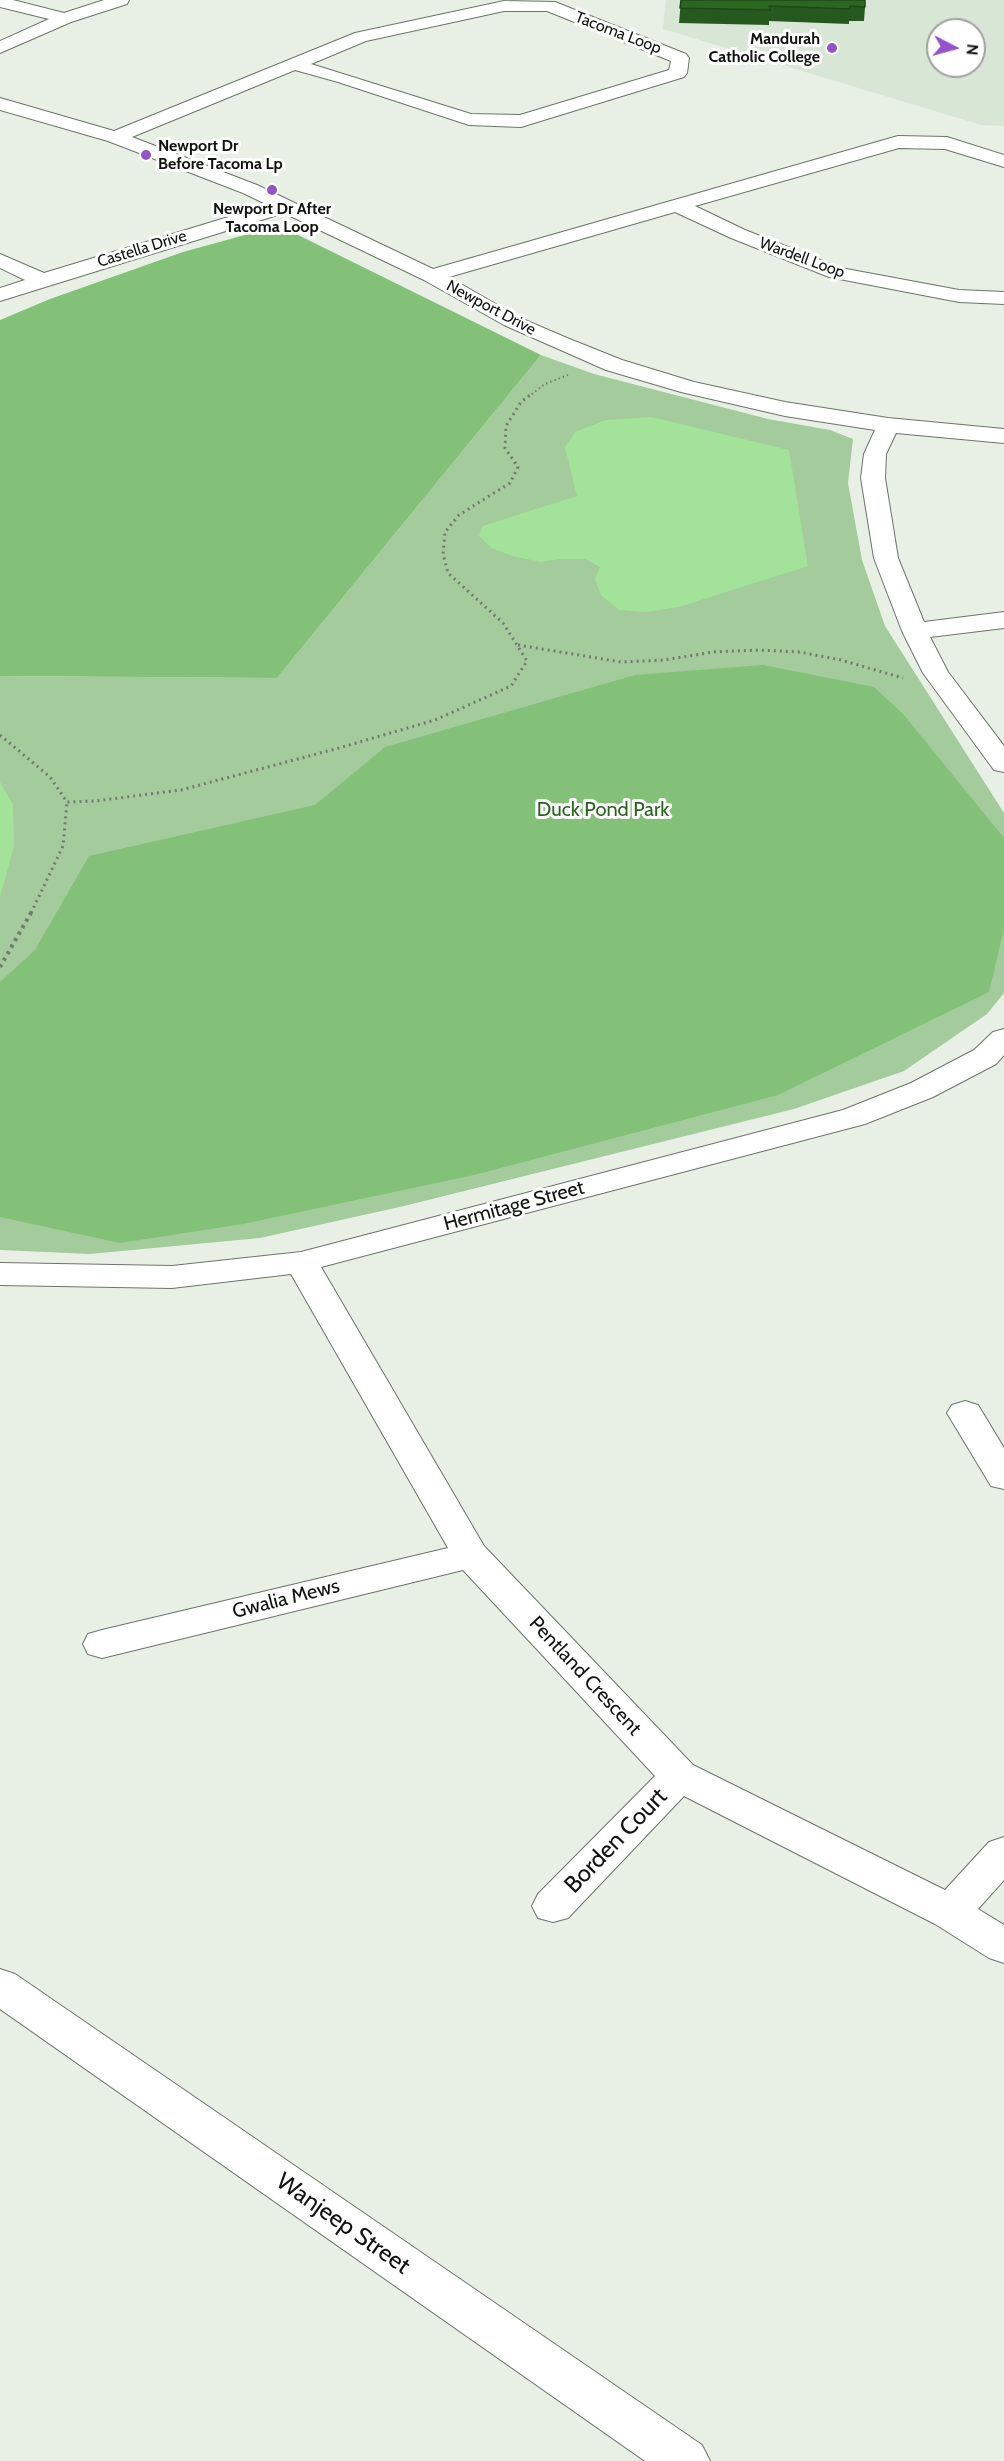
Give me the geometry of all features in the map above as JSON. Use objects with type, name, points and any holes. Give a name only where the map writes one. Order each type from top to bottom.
[{"type":"street","points":[[0,48],[65,18],[121,0]]},
{"type":"street","points":[[0,2],[65,18]]},
{"type":"street","name":"Tacoma Loop","points":[[115,137],[361,37],[504,6],[549,6],[680,58],[678,73],[521,121],[469,119],[345,78],[295,65]]},
{"type":"street","name":"Newport Drive","points":[[0,104],[115,137],[216,174],[431,276],[559,344],[614,365],[688,387],[754,403],[888,425],[1004,436]]},
{"type":"street","points":[[431,276],[898,142],[947,143],[1004,161]]},
{"type":"street","name":"Castella Drive","points":[[0,295],[42,280],[286,206]]},
{"type":"street","name":"Wardell Loop","points":[[678,206],[738,234],[836,273],[959,296],[1004,298]]},
{"type":"street","points":[[0,260],[42,280]]},
{"type":"street","points":[[888,425],[875,454],[873,478],[886,558],[915,632],[936,673],[1004,765]]},
{"type":"street","points":[[915,632],[1004,620]]},
{"type":"street","name":"Hermitage Street","points":[[0,1274],[172,1277],[301,1262],[854,1118],[922,1090],[985,1057],[1004,1038]]},
{"type":"street","name":"Pentland Crescent","points":[[301,1262],[471,1555],[679,1776],[950,1912],[1004,1946]]},
{"type":"street","points":[[965,1413],[1004,1478]]},
{"type":"street","name":"Gwalia Mews","points":[[102,1644],[471,1555]]},
{"type":"street","name":"Borden Court","points":[[554,1906],[679,1776]]},
{"type":"street","points":[[950,1912],[1004,1853]]},
{"type":"street","name":"Wanjeep Street","points":[[0,1986],[685,2461]]},
{"type":"path","points":[[67,802],[95,801],[181,790],[435,720],[511,686],[527,661],[503,623],[448,573],[443,554],[445,532],[459,515],[510,483],[518,467],[505,448],[506,426],[521,402],[545,384],[572,373]]},
{"type":"path","points":[[517,645],[621,662],[664,660],[713,652],[759,650],[800,652],[841,660],[906,679]]},
{"type":"path","points":[[0,735],[50,777],[67,802],[63,846],[26,923],[0,967]]},
{"type":"shaded area","name":"Mandurah Catholic College","points":[[666,0],[1004,0],[1004,126],[981,125],[663,29]]},
{"type":"shaded area","points":[[651,417],[789,450],[808,566],[679,607],[645,612],[619,610],[601,595],[595,579],[600,567],[585,559],[541,562],[512,556],[492,548],[479,536],[483,526],[577,496],[565,447],[575,432],[606,420]]},
{"type":"shaded area","points":[[0,782],[13,805],[14,846],[0,897]]},
{"type":"green space","points":[[263,230],[290,231],[541,355],[277,678],[0,676],[0,320],[50,299],[183,252]]},
{"type":"green space","name":"Duck Pond Park","points":[[541,355],[594,374],[768,419],[830,430],[853,439],[848,483],[862,560],[885,626],[1004,813],[1004,993],[987,1014],[904,1071],[794,1109],[404,1206],[260,1238],[90,1254],[0,1250],[0,676],[277,678]]},
{"type":"green space","name":"Duck Pond Park","points":[[763,665],[874,687],[904,715],[1004,838],[1004,929],[989,992],[778,1095],[474,1175],[243,1224],[120,1243],[0,1217],[0,982],[35,950],[89,856],[315,805],[385,747],[635,675]]},
{"type":"building","points":[[681,0],[865,0],[865,7],[850,6],[850,9],[769,6],[770,10],[680,8]]},
{"type":"place","name":"Mandurah Catholic College","points":[[832,48]]},
{"type":"place","name":"Newport Dr Before Tacoma Lp","points":[[146,155]]},
{"type":"place","name":"Newport Dr After Tacoma Loop","points":[[272,190]]}]
